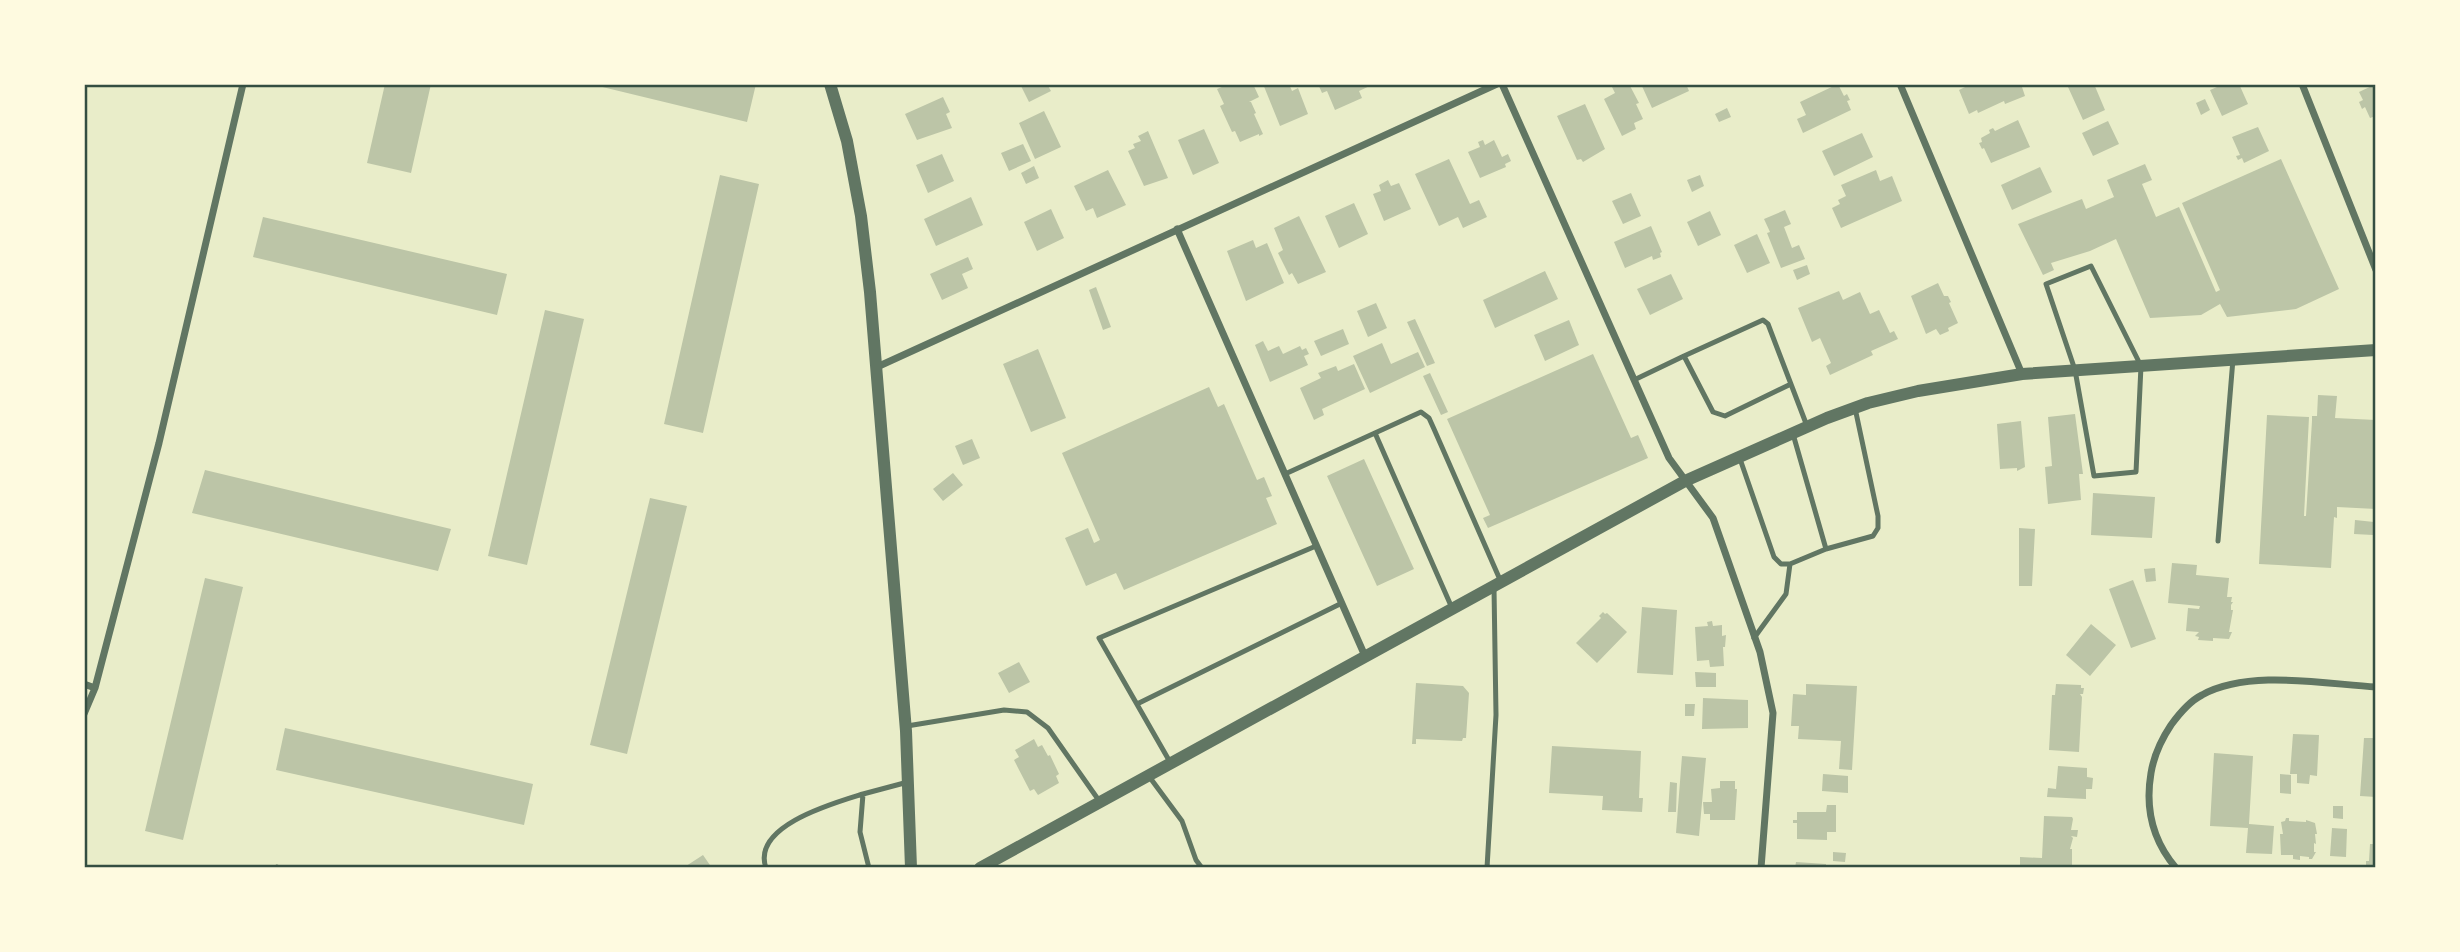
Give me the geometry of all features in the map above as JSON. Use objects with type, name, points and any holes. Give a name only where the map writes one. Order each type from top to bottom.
[{"type":"street","points":[[84,715],[95,688],[159,443],[243,84]]},
{"type":"street","points":[[830,84],[847,141],[861,216],[877,367],[909,781],[911,868]]},
{"type":"street","points":[[877,367],[1497,84]]},
{"type":"street","points":[[1502,84],[1669,458],[1713,518],[1754,638],[1768,681],[1773,713],[1761,868]]},
{"type":"street","points":[[1900,84],[2022,374]]},
{"type":"street","points":[[2302,84],[2373,253],[2376,270]]},
{"type":"street","points":[[1177,229],[1365,656]]},
{"type":"street","points":[[980,868],[1685,481],[1793,432],[1855,408],[1919,391],[2022,374],[2376,350]]},
{"type":"street","points":[[2176,868],[2157,841],[2150,816],[2148,790],[2152,765],[2161,740],[2179,715],[2200,696],[2246,681],[2376,687]]},
{"type":"street","points":[[84,684],[95,688]]},
{"type":"lane","points":[[2091,266],[2141,366],[2136,472],[2094,476],[2075,370],[2046,284],[2091,266]]},
{"type":"lane","points":[[1634,380],[1763,320],[1768,324],[1808,426]]},
{"type":"lane","points":[[1684,356],[1713,412],[1718,416],[1725,416],[1791,384]]},
{"type":"lane","points":[[2218,541],[2233,359]]},
{"type":"lane","points":[[1739,456],[1774,557],[1781,564],[1790,564],[1873,536],[1878,528],[1878,516],[1855,408]]},
{"type":"lane","points":[[1285,474],[1421,412],[1429,418],[1497,583],[1496,715],[1487,868]]},
{"type":"lane","points":[[1793,432],[1825,550]]},
{"type":"lane","points":[[1375,433],[1452,608]]},
{"type":"lane","points":[[1170,763],[1099,638],[1316,546]]},
{"type":"lane","points":[[1754,638],[1786,594],[1790,564]]},
{"type":"lane","points":[[1137,704],[1342,603]]},
{"type":"lane","points":[[905,727],[1004,710],[1027,712],[1048,728],[1100,802]]},
{"type":"lane","points":[[1148,775],[1182,821],[1196,860],[1202,868]]},
{"type":"lane","points":[[766,868],[764,849],[775,835],[795,820],[831,804],[909,781]]},
{"type":"lane","points":[[863,794],[860,832],[869,868]]},
{"type":"building","points":[[385,84],[431,84],[411,173],[367,163]]},
{"type":"building","points":[[590,84],[756,84],[747,122]]},
{"type":"building","points":[[1020,84],[1047,84],[1051,91],[1029,102]]},
{"type":"building","points":[[1229,84],[1253,84],[1259,97],[1249,102],[1263,134],[1240,142],[1235,131],[1232,132],[1220,106],[1224,104],[1217,89]]},
{"type":"building","points":[[1263,84],[1289,84],[1292,91],[1298,88],[1308,114],[1280,126]]},
{"type":"building","points":[[1318,84],[1374,84],[1359,91],[1362,98],[1335,110],[1327,91],[1322,93]]},
{"type":"building","points":[[1629,84],[1639,103],[1636,104],[1643,119],[1634,123],[1636,129],[1622,136],[1604,99],[1615,93],[1612,87]]},
{"type":"building","points":[[1641,84],[1686,84],[1689,91],[1652,108]]},
{"type":"building","points":[[1838,84],[1844,96],[1847,94],[1850,100],[1847,101],[1851,110],[1803,133],[1797,119],[1806,115],[1800,102]]},
{"type":"building","points":[[1966,84],[2021,84],[2025,96],[1969,114],[1959,90],[1967,86]]},
{"type":"building","points":[[2075,84],[2094,84],[2105,110],[2083,120],[2068,87]]},
{"type":"building","points":[[2224,84],[2239,84],[2248,104],[2222,116],[2210,90]]},
{"type":"building","points":[[2376,84],[2376,116],[2370,118],[2365,107],[2362,109],[2359,102],[2363,100],[2359,92]]},
{"type":"building","points":[[943,97],[950,112],[946,114],[952,128],[917,140],[905,114]]},
{"type":"building","points":[[2205,99],[2210,110],[2201,115],[2196,103]]},
{"type":"building","points":[[1585,104],[1605,149],[1583,162],[1581,159],[1577,160],[1557,116]]},
{"type":"building","points":[[1727,108],[1731,117],[1719,122],[1715,114]]},
{"type":"building","points":[[1044,111],[1061,147],[1035,159],[1019,123]]},
{"type":"building","points":[[2018,120],[2030,147],[1991,163],[1979,143],[1982,142],[1981,138],[1993,128],[1995,131]]},
{"type":"building","points":[[2108,121],[2119,144],[2093,156],[2082,133]]},
{"type":"building","points":[[2258,127],[2269,151],[2244,163],[2242,158],[2238,160],[2236,156],[2240,155],[2232,137]]},
{"type":"building","points":[[1204,129],[1219,163],[1193,175],[1178,140]]},
{"type":"building","points":[[1148,131],[1168,178],[1144,186],[1128,151],[1135,148],[1133,144],[1141,141],[1138,136]]},
{"type":"building","points":[[1862,133],[1873,157],[1834,176],[1822,151]]},
{"type":"building","points":[[1483,140],[1485,145],[1494,140],[1502,157],[1508,154],[1511,161],[1505,164],[1506,167],[1480,178],[1468,152],[1480,147],[1478,142]]},
{"type":"building","points":[[1023,144],[1031,161],[1009,171],[1001,153]]},
{"type":"building","points":[[942,154],[954,181],[928,193],[916,165]]},
{"type":"building","points":[[1449,159],[1470,204],[1479,200],[1487,217],[1463,228],[1458,217],[1439,226],[1415,174]]},
{"type":"building","points":[[2281,159],[2339,289],[2296,309],[2227,317],[2220,304],[2201,315],[2150,318],[2116,239],[2090,251],[2051,263],[2054,270],[2043,275],[2018,224],[2082,199],[2086,209],[2114,197],[2107,180],[2145,164],[2152,180],[2142,184],[2156,217],[2179,207],[2216,292],[2220,290],[2182,203]]},
{"type":"building","points":[[1034,166],[1039,178],[1026,184],[1021,173]]},
{"type":"building","points":[[2040,167],[2052,192],[2012,210],[2001,185]]},
{"type":"building","points":[[1108,170],[1126,205],[1097,218],[1093,208],[1086,211],[1074,186]]},
{"type":"building","points":[[1876,170],[1880,181],[1892,176],[1902,201],[1841,228],[1832,208],[1840,204],[1838,200],[1846,196],[1841,185]]},
{"type":"building","points":[[720,175],[759,184],[703,433],[664,424]]},
{"type":"building","points":[[1700,175],[1704,186],[1692,192],[1687,180]]},
{"type":"building","points":[[1388,180],[1391,186],[1399,183],[1411,209],[1384,221],[1373,194],[1381,191],[1379,185]]},
{"type":"building","points":[[1631,193],[1641,216],[1623,224],[1612,201]]},
{"type":"building","points":[[971,197],[983,225],[936,246],[924,219]]},
{"type":"building","points":[[1354,203],[1368,234],[1339,248],[1325,216]]},
{"type":"building","points":[[1051,209],[1064,238],[1037,251],[1024,222]]},
{"type":"building","points":[[1785,210],[1791,224],[1784,227],[1792,248],[1799,245],[1805,259],[1781,268],[1764,219]]},
{"type":"building","points":[[1710,211],[1721,235],[1698,246],[1687,222]]},
{"type":"building","points":[[1299,216],[1326,272],[1298,284],[1292,273],[1289,275],[1278,253],[1283,250],[1274,228]]},
{"type":"building","points":[[263,217],[507,274],[497,315],[253,257]]},
{"type":"building","points":[[1651,226],[1662,252],[1661,257],[1653,260],[1652,256],[1625,268],[1614,242]]},
{"type":"building","points":[[1757,234],[1770,263],[1747,273],[1734,245]]},
{"type":"building","points":[[1253,240],[1256,248],[1267,243],[1284,283],[1246,301],[1227,251]]},
{"type":"building","points":[[968,257],[973,269],[962,274],[968,288],[942,300],[930,274]]},
{"type":"building","points":[[1807,265],[1810,274],[1797,280],[1793,270]]},
{"type":"building","points":[[1545,271],[1558,299],[1495,328],[1483,300]]},
{"type":"building","points":[[1671,274],[1683,299],[1650,315],[1637,289]]},
{"type":"building","points":[[1938,283],[1944,296],[1948,296],[1951,302],[1949,303],[1958,323],[1940,335],[1936,329],[1926,334],[1911,296]]},
{"type":"building","points":[[1096,287],[1111,327],[1103,330],[1089,290]]},
{"type":"building","points":[[1839,291],[1843,300],[1860,292],[1870,314],[1879,310],[1890,333],[1894,331],[1898,339],[1871,351],[1873,355],[1830,375],[1826,366],[1831,363],[1820,338],[1812,342],[1798,308]]},
{"type":"building","points":[[1376,303],[1387,328],[1368,337],[1357,311]]},
{"type":"building","points":[[545,310],[584,319],[527,565],[488,556]]},
{"type":"building","points":[[1415,319],[1435,363],[1427,366],[1407,322]]},
{"type":"building","points":[[1569,320],[1579,345],[1545,361],[1534,335]]},
{"type":"building","points":[[1343,329],[1349,344],[1321,356],[1314,341]]},
{"type":"building","points":[[1263,341],[1268,351],[1279,346],[1283,354],[1300,346],[1302,350],[1306,348],[1309,354],[1304,356],[1308,365],[1270,382],[1255,345]]},
{"type":"building","points":[[1382,343],[1391,364],[1418,352],[1425,367],[1370,393],[1353,356]]},
{"type":"building","points":[[1038,349],[1066,418],[1031,432],[1003,364]]},
{"type":"building","points":[[1593,354],[1631,438],[1638,435],[1648,458],[1488,528],[1483,518],[1490,515],[1447,419]]},
{"type":"building","points":[[1354,364],[1365,389],[1322,409],[1324,415],[1314,420],[1300,388],[1321,378],[1318,373],[1336,366],[1338,371]]},
{"type":"building","points":[[1430,373],[1448,412],[1441,415],[1423,376]]},
{"type":"building","points":[[1209,387],[1218,407],[1224,404],[1257,480],[1264,477],[1272,496],[1266,498],[1277,524],[1124,590],[1116,573],[1086,586],[1065,538],[1088,528],[1094,543],[1100,540],[1062,453]]},
{"type":"building","points":[[2318,395],[2337,396],[2335,418],[2376,420],[2376,509],[2337,507],[2331,568],[2259,564],[2267,415],[2309,417],[2306,516],[2312,416],[2317,416]]},
{"type":"building","points":[[2075,414],[2083,474],[2079,474],[2081,500],[2048,504],[2045,467],[2052,466],[2048,417]]},
{"type":"building","points":[[2021,421],[2025,467],[2017,471],[2017,468],[2000,469],[1997,424]]},
{"type":"building","points":[[972,439],[980,458],[963,465],[955,446]]},
{"type":"building","points":[[1364,459],[1414,569],[1377,586],[1327,476]]},
{"type":"building","points":[[205,470],[451,529],[438,571],[192,513]]},
{"type":"building","points":[[953,473],[963,485],[943,501],[933,489]]},
{"type":"building","points":[[2093,493],[2155,497],[2152,538],[2091,535]]},
{"type":"building","points":[[650,498],[687,506],[627,754],[590,745]]},
{"type":"building","points":[[2355,520],[2374,522],[2373,535],[2354,534]]},
{"type":"building","points":[[2019,528],[2035,529],[2032,586],[2019,586]]},
{"type":"building","points":[[2172,563],[2197,565],[2196,575],[2229,578],[2227,597],[2232,597],[2233,610],[2229,639],[2198,640],[2199,637],[2195,636],[2199,632],[2186,631],[2188,608],[2199,609],[2200,606],[2168,603]]},
{"type":"building","points":[[2155,568],[2156,581],[2146,582],[2144,569]]},
{"type":"building","points":[[205,578],[243,587],[183,840],[145,831]]},
{"type":"building","points":[[2133,580],[2156,639],[2131,648],[2109,589]]},
{"type":"building","points":[[1642,607],[1677,610],[1673,675],[1637,673]]},
{"type":"building","points":[[1603,612],[1627,632],[1597,663],[1576,643],[1601,618],[1599,616]]},
{"type":"building","points":[[1712,621],[1713,626],[1722,625],[1722,636],[1726,635],[1723,647],[1724,666],[1710,667],[1709,660],[1697,661],[1695,627],[1708,626],[1707,622]]},
{"type":"building","points":[[2091,624],[2116,645],[2090,676],[2066,655]]},
{"type":"building","points":[[1019,662],[1030,682],[1009,693],[998,673]]},
{"type":"building","points":[[1695,672],[1716,673],[1716,687],[1696,687]]},
{"type":"building","points":[[1416,683],[1463,686],[1469,693],[1466,738],[1462,741],[1416,739],[1416,744],[1412,744]]},
{"type":"building","points":[[1806,684],[1857,686],[1852,770],[1839,769],[1841,741],[1798,739],[1799,726],[1791,726],[1793,694],[1806,695]]},
{"type":"building","points":[[2056,684],[2081,685],[2081,688],[2084,688],[2083,694],[2080,694],[2079,752],[2049,750],[2052,695],[2055,695]]},
{"type":"building","points":[[1703,698],[1748,700],[1748,728],[1702,729]]},
{"type":"building","points":[[1685,704],[1695,704],[1694,716],[1685,716]]},
{"type":"building","points":[[285,728],[533,784],[524,825],[276,770]]},
{"type":"building","points":[[2293,734],[2319,735],[2317,776],[2310,775],[2309,784],[2297,783],[2297,774],[2290,774]]},
{"type":"building","points":[[2364,738],[2376,738],[2376,797],[2360,796]]},
{"type":"building","points":[[1034,739],[1038,747],[1042,745],[1048,756],[1050,755],[1059,774],[1056,776],[1059,783],[1038,795],[1034,789],[1030,791],[1014,760],[1019,757],[1015,750]]},
{"type":"building","points":[[1552,746],[1641,751],[1639,798],[1643,798],[1642,812],[1602,810],[1603,796],[1549,793]]},
{"type":"building","points":[[2214,753],[2253,756],[2249,824],[2274,826],[2272,854],[2246,853],[2248,828],[2210,826]]},
{"type":"building","points":[[1682,756],[1706,758],[1699,836],[1676,833]]},
{"type":"building","points":[[2058,766],[2087,768],[2087,777],[2093,778],[2092,789],[2086,789],[2086,799],[2047,797],[2048,788],[2056,789]]},
{"type":"building","points":[[1823,774],[1848,776],[1848,793],[1822,791]]},
{"type":"building","points":[[2280,774],[2291,775],[2291,794],[2280,793]]},
{"type":"building","points":[[1720,781],[1735,781],[1735,820],[1710,820],[1710,814],[1704,814],[1703,802],[1712,802],[1711,789],[1720,788]]},
{"type":"building","points":[[1670,782],[1677,783],[1676,812],[1668,812]]},
{"type":"building","points":[[1827,805],[1836,805],[1836,832],[1827,832],[1827,840],[1797,839],[1797,823],[1793,823],[1793,820],[1797,820],[1797,812],[1826,812]]},
{"type":"building","points":[[2333,806],[2343,806],[2343,819],[2333,818]]},
{"type":"building","points":[[2044,816],[2072,817],[2071,830],[2078,830],[2077,837],[2071,836],[2072,868],[2020,868],[2020,857],[2042,858]]},
{"type":"building","points":[[2289,818],[2289,821],[2306,820],[2315,823],[2316,852],[2312,859],[2300,856],[2300,860],[2293,859],[2293,855],[2281,855],[2281,822]]},
{"type":"building","points":[[2332,828],[2347,829],[2346,857],[2330,856]]},
{"type":"building","points":[[2370,844],[2376,844],[2376,868],[2366,867]]},
{"type":"building","points":[[1833,852],[1846,853],[1845,862],[1833,861]]},
{"type":"building","points":[[703,855],[712,868],[683,868]]},
{"type":"building","points":[[1796,862],[1826,864],[1826,868],[1795,868]]}]
